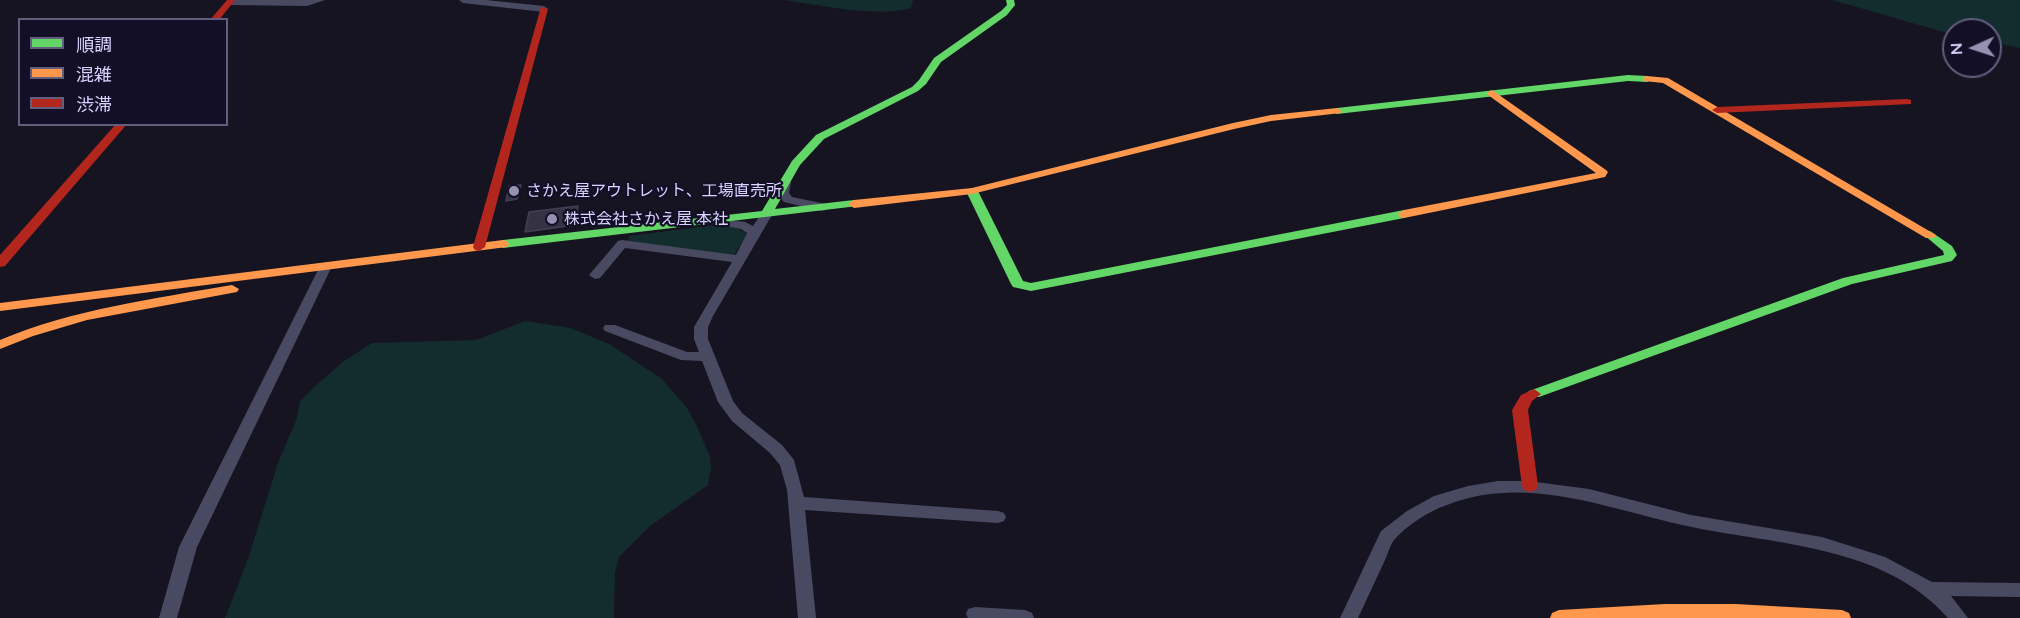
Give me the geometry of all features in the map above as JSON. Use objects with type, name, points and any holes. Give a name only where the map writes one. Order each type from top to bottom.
[{"type":"street","points":[[216,18],[231,1],[307,3],[321,0]]},
{"type":"street","points":[[463,0],[544,9],[479,247]]},
{"type":"street","points":[[807,618],[796,503],[788,464],[776,449],[737,417],[726,402],[701,339],[701,327],[801,153],[820,137],[915,89],[923,82],[937,60],[1004,13],[1011,5],[1010,0]]},
{"type":"street","points":[[0,307],[479,247],[972,191],[1027,180],[1271,118],[1647,77],[1665,80],[1938,240],[1948,249],[1951,255],[1948,258],[1848,281],[1792,299],[1543,390],[1526,399],[1520,410],[1530,486]]},
{"type":"street","points":[[972,191],[1018,284],[1031,287],[1601,176],[1602,172],[1492,93]]},
{"type":"street","points":[[1717,110],[1908,102]]},
{"type":"street","points":[[0,263],[120,126]]},
{"type":"street","points":[[785,182],[783,193],[788,200],[809,206],[832,208]]},
{"type":"street","points":[[715,221],[745,226],[753,232],[752,238]]},
{"type":"street","points":[[595,275],[622,244],[740,259]]},
{"type":"street","points":[[168,618],[188,546],[326,266]]},
{"type":"street","points":[[0,345],[23,333],[69,319],[268,282],[307,268]]},
{"type":"street","points":[[610,328],[686,357],[709,356]]},
{"type":"street","points":[[1349,618],[1387,536],[1395,527],[1436,502],[1458,492],[1530,486],[1556,488],[1619,502],[1671,517],[1822,544],[1894,568],[1931,589],[1959,618]]},
{"type":"street","points":[[796,503],[998,517]]},
{"type":"street","points":[[1931,589],[2020,590]]},
{"type":"street","points":[[1559,618],[1648,611],[1754,610],[1842,618]]},
{"type":"street","points":[[975,614],[1025,618]]},
{"type":"green space","points":[[784,0],[913,0],[911,8],[883,12],[849,10]]},
{"type":"green space","points":[[1832,0],[2020,0],[2020,48],[2002,44],[2002,18],[1942,18],[1942,32]]},
{"type":"green space","points":[[729,225],[745,232],[746,236],[734,255],[628,242],[629,236]]},
{"type":"green space","points":[[525,321],[571,328],[611,345],[662,379],[687,408],[710,457],[708,485],[650,526],[619,557],[615,572],[614,618],[225,618],[248,559],[278,463],[297,418],[300,401],[316,385],[344,361],[372,343],[476,340]]},
{"type":"building","name":"さかえ屋アウトレット、工場直売所","points":[[521,185],[517,199],[506,201],[509,186]]},
{"type":"building","name":"株式会社さかえ屋 本社","points":[[578,206],[575,225],[525,232],[529,212]]},
{"type":"traffic: fast","points":[[766,215],[796,163],[820,137],[915,89],[923,82],[937,60],[1004,13],[1011,5],[1010,0]]},
{"type":"traffic: fast","points":[[1337,111],[1628,78],[1647,79]]},
{"type":"traffic: fast","points":[[972,191],[1018,284],[1031,287],[1404,214]]},
{"type":"traffic: fast","points":[[503,244],[854,204]]},
{"type":"traffic: fast","points":[[1534,394],[1848,281],[1948,258],[1951,255],[1948,249],[1930,235]]},
{"type":"traffic: slow","points":[[1647,79],[1665,80],[1930,235]]},
{"type":"traffic: slow","points":[[1404,214],[1601,175],[1602,172],[1492,93]]},
{"type":"traffic: slow","points":[[854,204],[972,191],[1233,126],[1271,118],[1337,111]]},
{"type":"traffic: slow","points":[[0,307],[503,244]]},
{"type":"traffic: slow","points":[[0,345],[28,333],[85,316],[232,289]]},
{"type":"traffic: slow","points":[[1559,618],[1665,611],[1771,613],[1842,618]]},
{"type":"traffic: jam","points":[[216,18],[231,0]]},
{"type":"traffic: jam","points":[[479,247],[544,9]]},
{"type":"traffic: jam","points":[[1717,110],[1907,102]]},
{"type":"traffic: jam","points":[[0,263],[120,126]]},
{"type":"traffic: jam","points":[[1530,486],[1520,410],[1526,398],[1534,394]]},
{"type":"place","name":"さかえ屋アウトレット、工場直売所","points":[[514,191]]},
{"type":"place","name":"株式会社さかえ屋 本社","points":[[552,219]]}]
